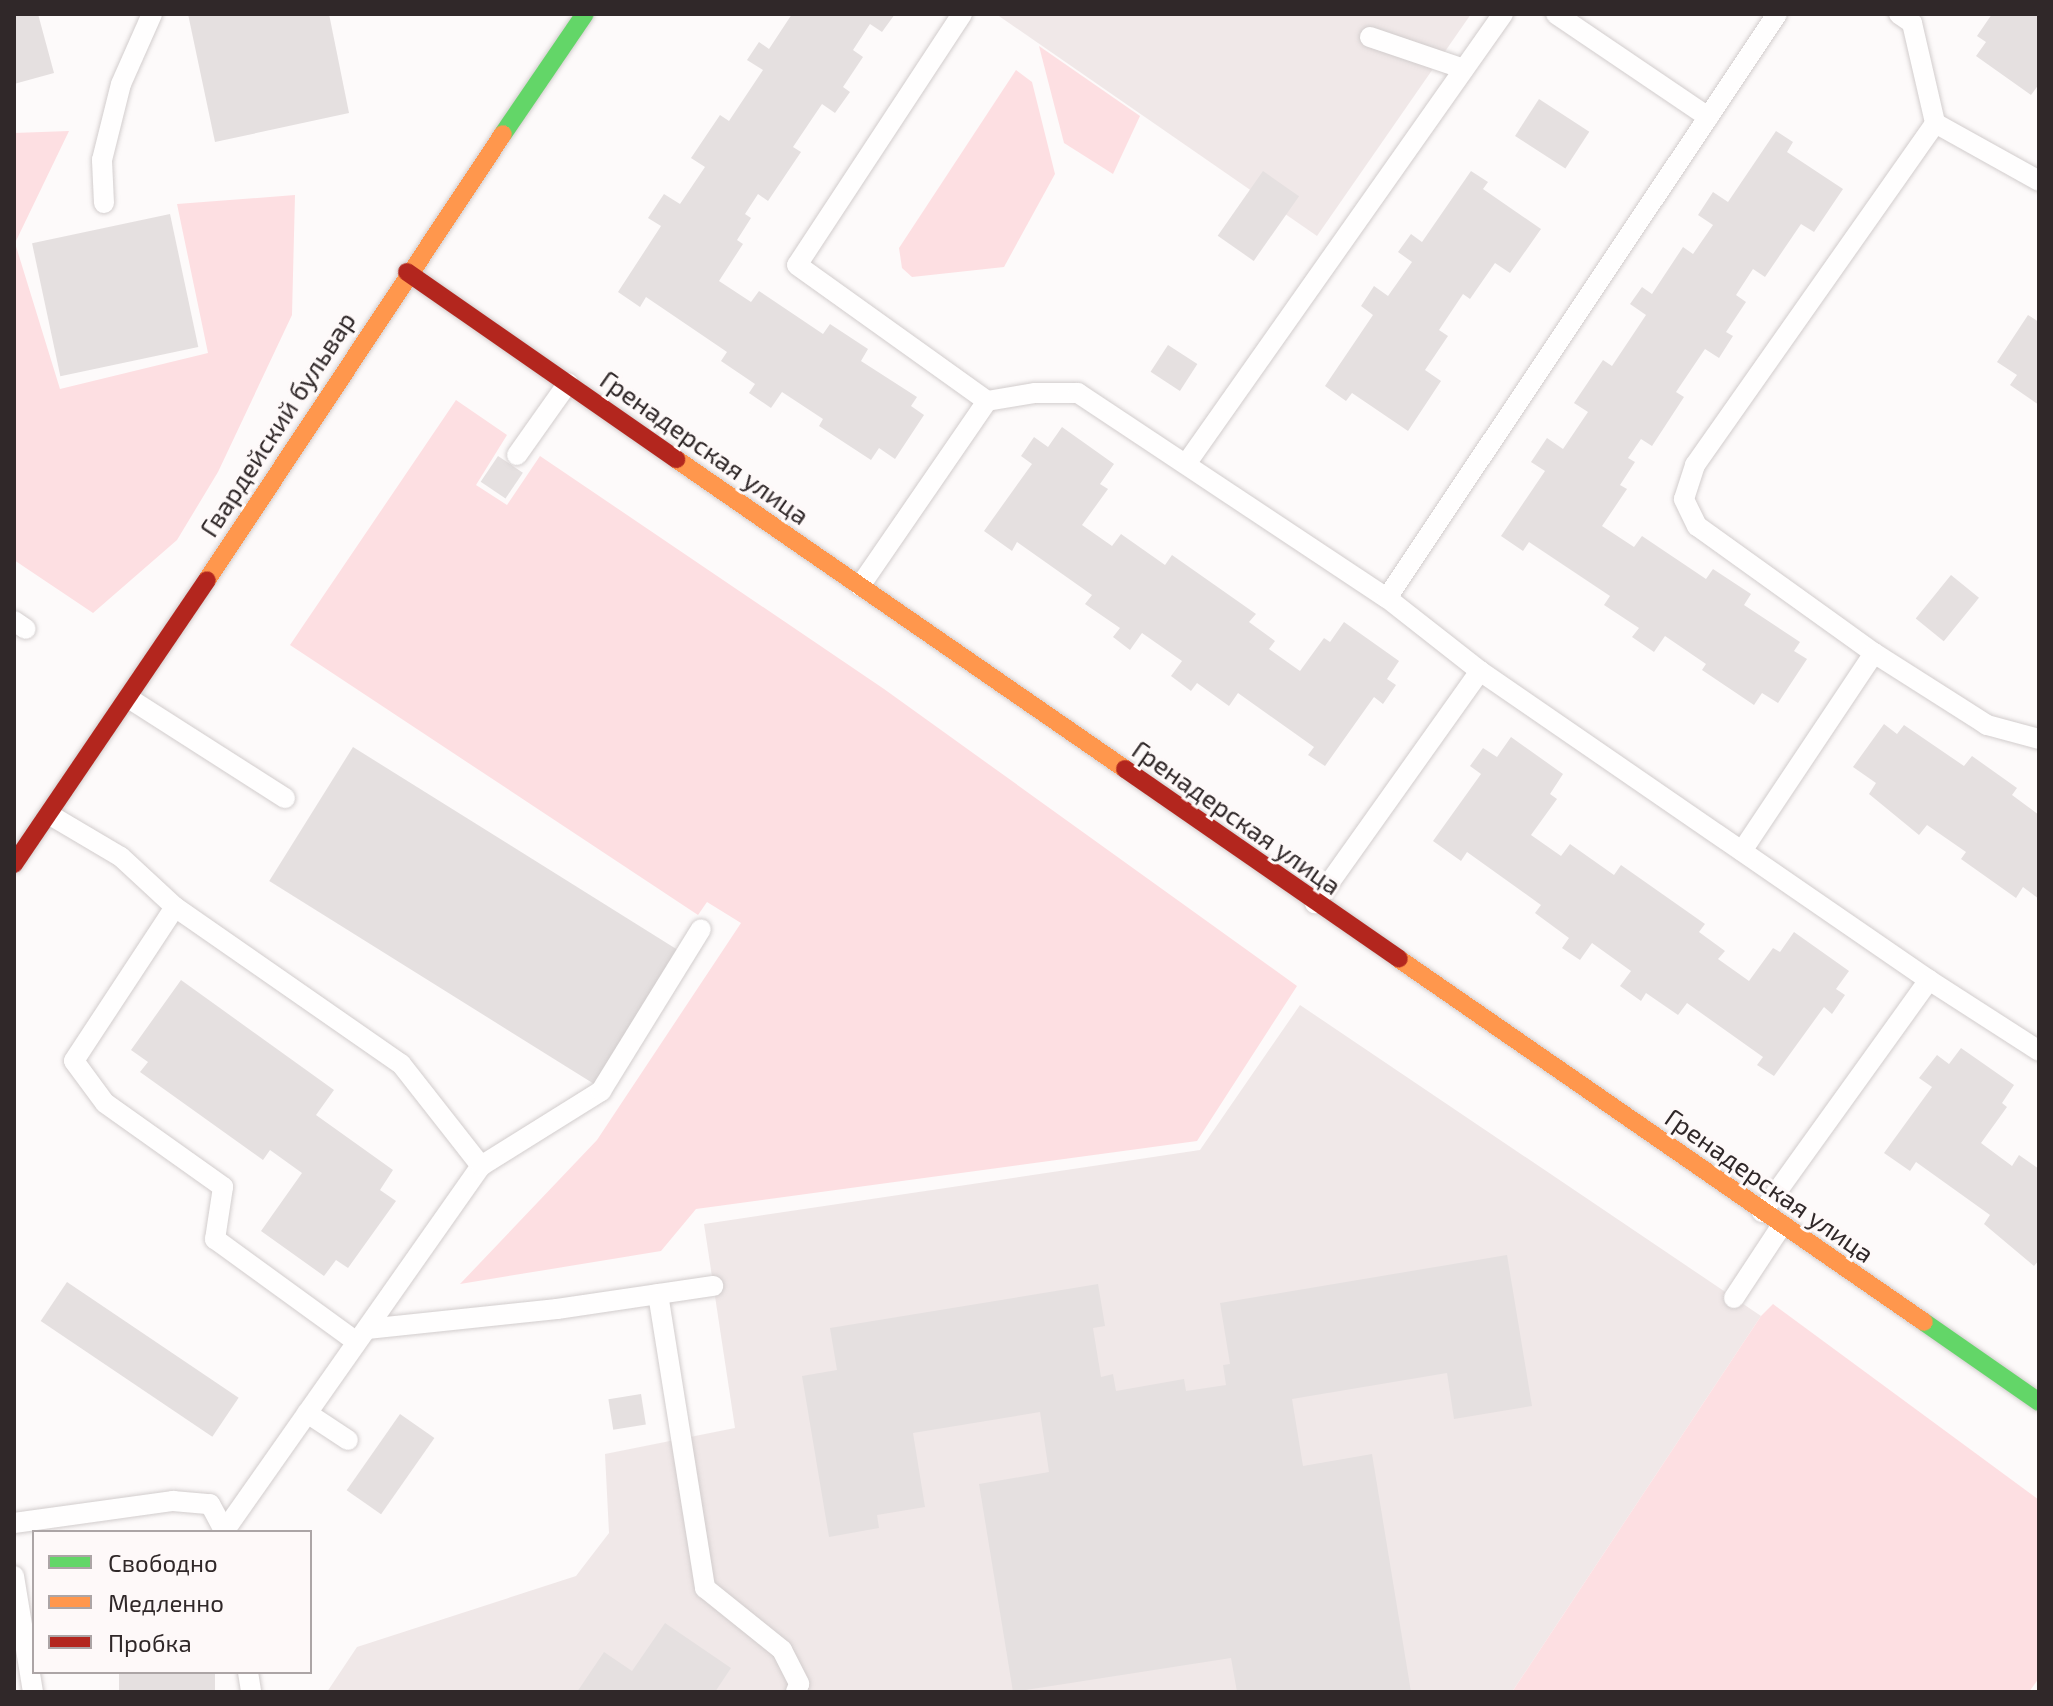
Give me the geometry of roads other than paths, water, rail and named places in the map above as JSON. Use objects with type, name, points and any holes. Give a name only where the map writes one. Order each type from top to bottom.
[{"type":"street","name":"Гвардейский бульвар","points":[[14,864],[130,699],[407,272],[585,14]]},
{"type":"street","name":"Гренадерская улица","points":[[407,272],[2039,1402]]},
{"type":"lane","points":[[104,203],[102,160],[121,84],[152,14]]},
{"type":"lane","points":[[962,14],[797,265],[987,401],[1035,393],[1078,393],[1387,598],[1480,671],[1929,980],[2039,1051]]},
{"type":"lane","points":[[1186,464],[1503,14]]},
{"type":"lane","points":[[1556,14],[1708,117]]},
{"type":"lane","points":[[1387,598],[1777,14]]},
{"type":"lane","points":[[1899,14],[1912,23],[1935,123],[2039,181]]},
{"type":"lane","points":[[1370,37],[1464,69]]},
{"type":"lane","points":[[1935,123],[1695,465],[1684,499],[1697,526],[1874,653],[1987,725],[2039,739]]},
{"type":"lane","points":[[517,455],[568,383]]},
{"type":"lane","points":[[860,586],[987,401]]},
{"type":"lane","points":[[1742,851],[1874,653]]},
{"type":"lane","points":[[1315,903],[1480,671]]},
{"type":"lane","points":[[130,699],[285,798]]},
{"type":"lane","points":[[50,815],[121,857],[175,907],[401,1064],[481,1166]]},
{"type":"lane","points":[[175,907],[74,1061],[105,1103],[223,1187],[215,1239],[362,1335],[713,1286]]},
{"type":"lane","points":[[226,1530],[481,1166],[601,1091],[701,929]]},
{"type":"lane","points":[[1762,1212],[1929,980]]},
{"type":"lane","points":[[1734,1298],[1782,1225]]},
{"type":"lane","points":[[658,1294],[705,1588],[782,1650],[799,1684],[796,1692]]},
{"type":"lane","points":[[307,1413],[348,1440]]},
{"type":"lane","points":[[14,1523],[173,1501],[210,1504],[224,1530]]},
{"type":"lane","points":[[14,1576],[33,1692]]}]
